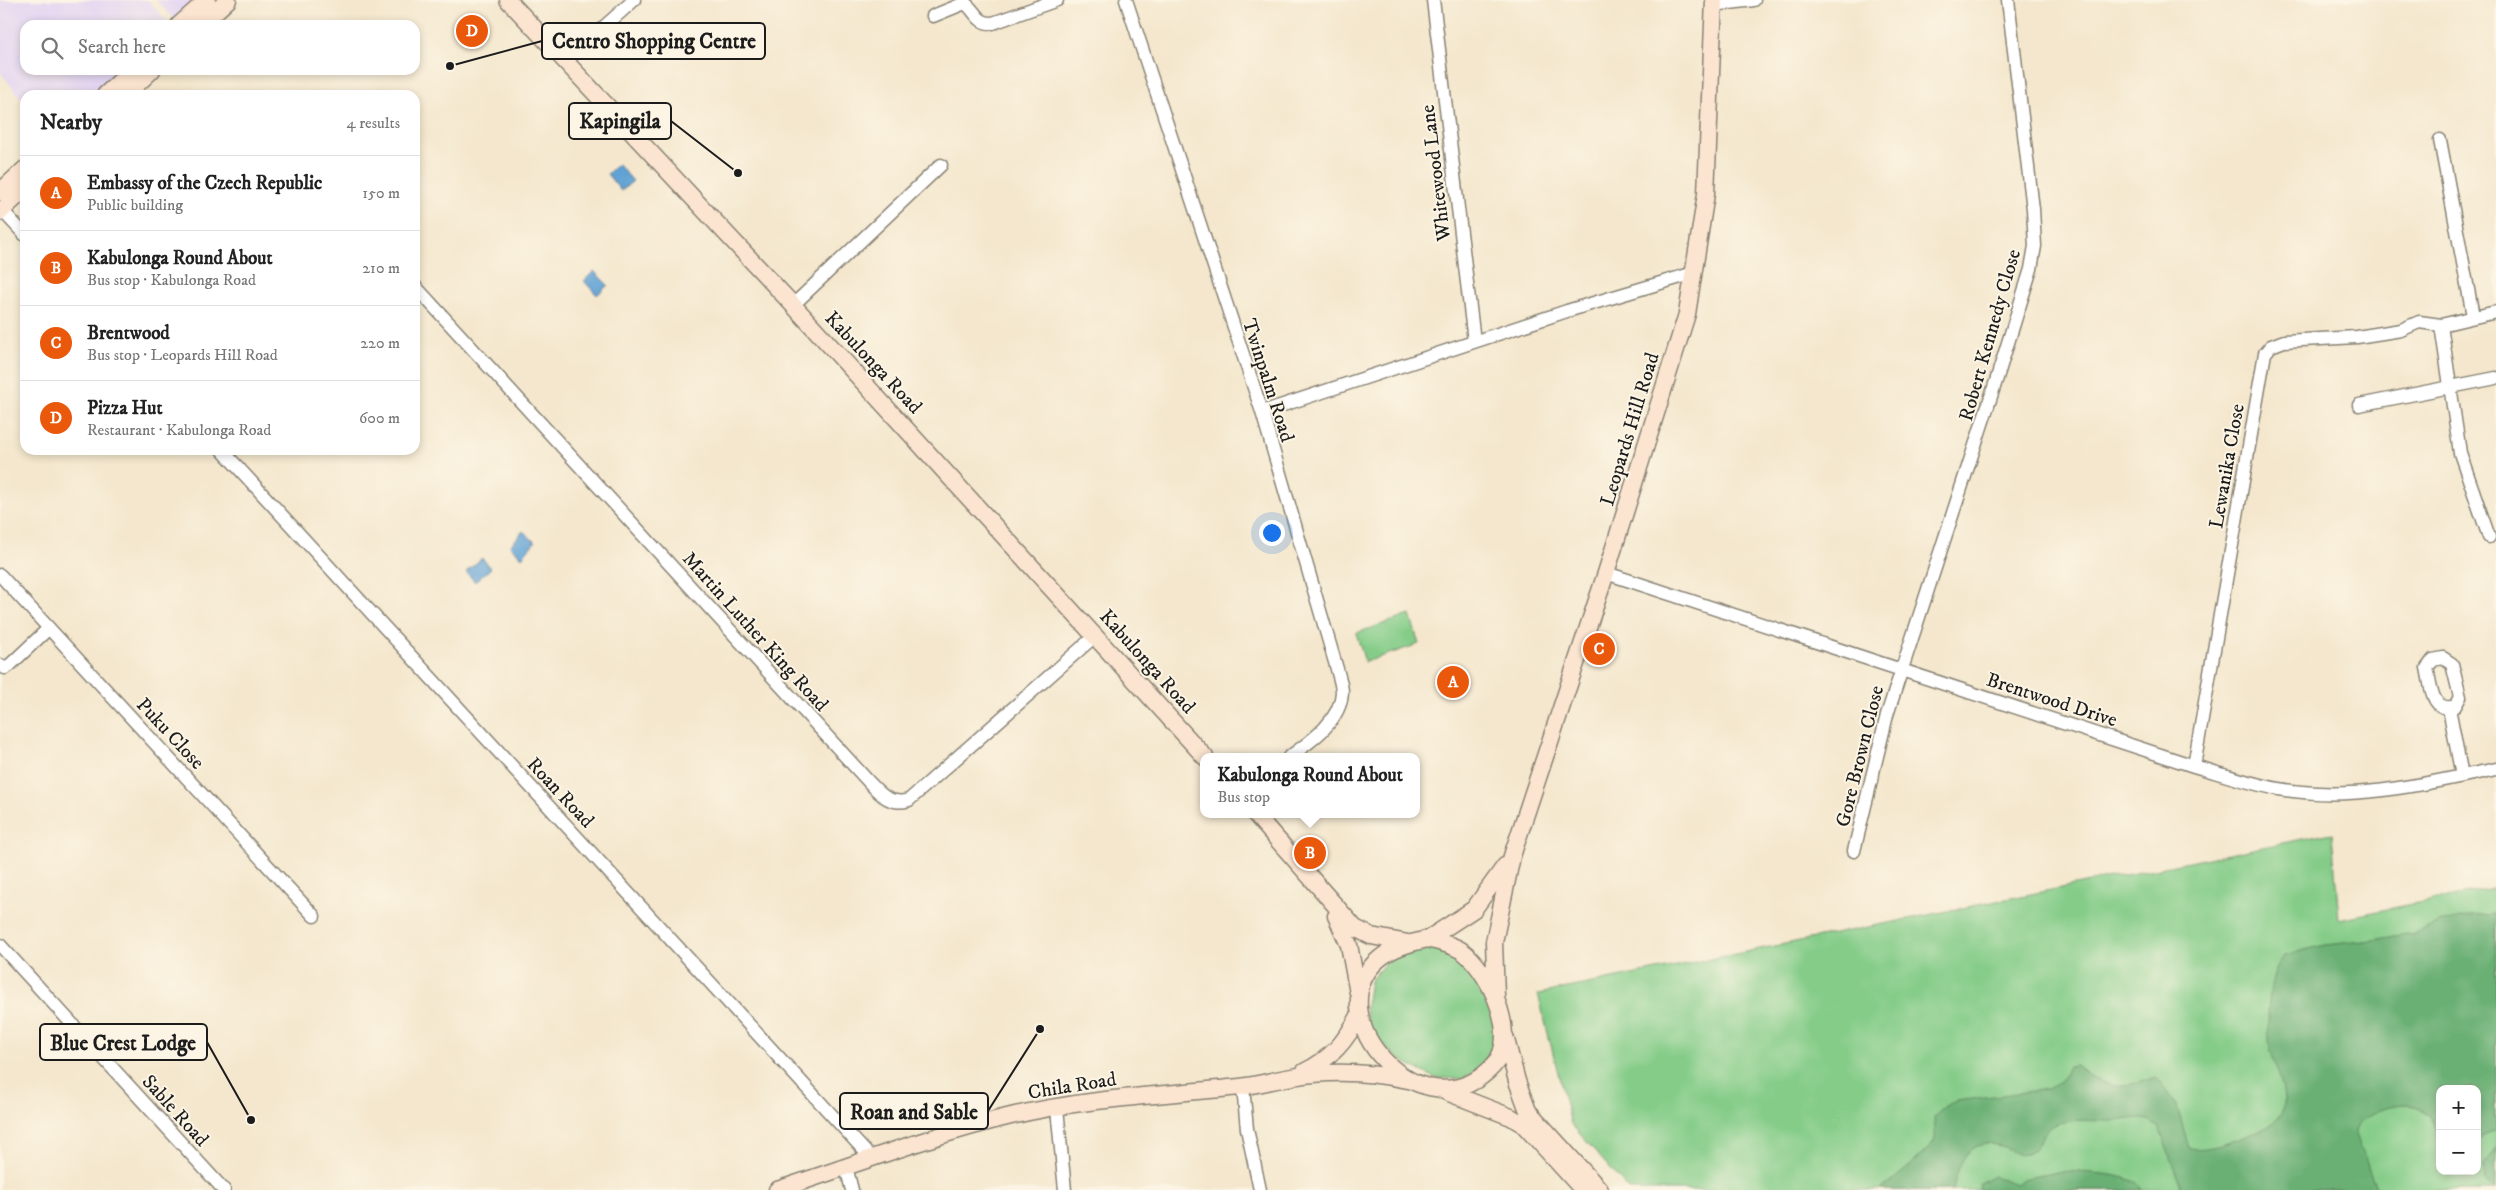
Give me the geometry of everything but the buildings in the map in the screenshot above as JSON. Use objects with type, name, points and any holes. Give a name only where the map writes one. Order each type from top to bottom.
[{"type":"main road","points":[[185,20],[207,0]]},
{"type":"main road","points":[[206,20],[228,0]]},
{"type":"main road","name":"Kabulonga Road","points":[[508,0],[567,60],[793,305],[1096,635],[1201,753]]},
{"type":"main road","name":"Leopards Hill Road","points":[[1496,996],[1494,942],[1512,856],[1606,573],[1687,314],[1706,194],[1713,2]]},
{"type":"main road","points":[[110,90],[127,75]]},
{"type":"main road","points":[[131,90],[147,75]]},
{"type":"main road","points":[[0,192],[20,174]]},
{"type":"main road","points":[[1,210],[20,193]]},
{"type":"main road","points":[[1258,818],[1346,920],[1359,930],[1382,939],[1410,943]]},
{"type":"main road","name":"Leopards Hill Road","points":[[1428,939],[1474,909],[1512,856]]},
{"type":"main road","points":[[1323,894],[1346,936],[1359,1005],[1371,1044],[1384,1061],[1408,1080],[1443,1090],[1503,1114],[1524,1125],[1583,1190]]},
{"type":"main road","points":[[1359,1005],[1364,978],[1372,966],[1394,949],[1428,939],[1451,946],[1466,954],[1484,974],[1496,996],[1517,1081],[1528,1111],[1600,1190]]},
{"type":"main road","name":"Chila Road","points":[[1293,1076],[1324,1062],[1335,1053],[1351,1032],[1359,1005]]},
{"type":"main road","points":[[1443,1090],[1474,1083],[1491,1068],[1498,1061],[1504,1032]]},
{"type":"main road","name":"Chila Road","points":[[777,1190],[1011,1116],[1152,1095],[1243,1087],[1293,1076],[1349,1072],[1378,1074],[1408,1080]]},
{"type":"street","points":[[567,60],[634,0]]},
{"type":"street","points":[[933,16],[957,4],[965,3],[978,19],[987,23],[993,23],[1057,0]]},
{"type":"street","name":"Twinpalm Road","points":[[1126,0],[1262,412],[1337,669],[1342,692],[1339,704],[1331,719],[1316,737],[1294,753]]},
{"type":"street","name":"Whitewood Lane","points":[[1433,0],[1474,341]]},
{"type":"street","points":[[1713,2],[1754,0]]},
{"type":"street","name":"Robert Kennedy Close","points":[[1900,670],[1998,378],[2031,269],[2035,246],[2022,104],[2008,0]]},
{"type":"street","points":[[2440,140],[2473,316]]},
{"type":"street","points":[[793,305],[941,165]]},
{"type":"street","points":[[1,210],[20,230]]},
{"type":"street","points":[[1262,412],[1474,341],[1694,273]]},
{"type":"street","name":"Martin Luther King Road","points":[[420,291],[868,781],[891,801],[900,803],[909,800],[1096,635]]},
{"type":"street","points":[[2489,537],[2460,453],[2441,325],[2496,312]]},
{"type":"street","name":"Lewanika Close","points":[[2194,766],[2265,352],[2272,346],[2284,341],[2350,338],[2401,330],[2419,322],[2441,325]]},
{"type":"street","points":[[2359,405],[2496,378]]},
{"type":"street","name":"Roan Road","points":[[227,455],[872,1159]]},
{"type":"street","name":"Brentwood Drive","points":[[1606,573],[2194,766],[2280,789],[2329,794],[2403,788],[2496,769]]},
{"type":"street","name":"Puku Close","points":[[0,575],[314,916]]},
{"type":"street","points":[[0,665],[5,668],[10,665],[49,628]]},
{"type":"street","name":"Gore Brown Close","points":[[1854,851],[1887,715],[1900,670]]},
{"type":"street","points":[[2449,708],[2462,776]]},
{"type":"street","name":"Sable Road","points":[[0,945],[224,1190]]},
{"type":"street","points":[[1243,1087],[1248,1130],[1260,1190]]},
{"type":"street","points":[[1057,1108],[1065,1190]]},
{"type":"street","points":[[846,1167],[852,1190]]},
{"type":"shaded area","points":[[0,0],[148,0],[166,20],[20,20],[20,75],[115,75],[99,90],[20,90],[20,97],[0,72]]},
{"type":"shaded area","points":[[156,0],[201,0],[179,20],[175,20]]},
{"type":"green space","points":[[1410,615],[1419,644],[1365,662],[1356,633]]},
{"type":"green space","points":[[2332,833],[2339,919],[2496,887],[2496,1190],[1629,1190],[1571,1124],[1538,994]]},
{"type":"green space","points":[[2496,914],[2496,1131],[2481,1138],[2481,1085],[2436,1085],[2436,1130],[2431,1115],[2414,1106],[2388,1107],[2370,1114],[2358,1125],[2355,1132],[2377,1190],[2182,1190],[2159,1127],[2146,1120],[2136,1118],[2115,1121],[2082,1120],[2058,1124],[2051,1127],[2035,1148],[2026,1154],[2020,1154],[1994,1145],[1975,1147],[1963,1159],[1953,1190],[1881,1190],[1933,1143],[1935,1138],[1934,1118],[1945,1106],[1956,1101],[2047,1089],[2061,1082],[2068,1066],[2076,1065],[2096,1079],[2114,1085],[2133,1084],[2156,1077],[2176,1103],[2189,1148],[2218,1146],[2262,1129],[2279,1117],[2284,1107],[2283,1090],[2270,1047],[2268,1011],[2274,974],[2285,955],[2325,945],[2374,940],[2405,934],[2412,935],[2439,923],[2469,916]]},
{"type":"green space","points":[[1422,948],[1443,952],[1462,961],[1480,980],[1491,1006],[1496,1034],[1494,1059],[1463,1079],[1435,1078],[1400,1060],[1383,1046],[1370,1028],[1365,1012],[1370,981],[1392,955]]},
{"type":"green space","points":[[2496,1147],[2496,1190],[2494,1190],[2486,1181],[2485,1165]]},
{"type":"green space","points":[[2063,1171],[2107,1174],[2130,1180],[2138,1184],[2143,1190],[1979,1190],[1979,1184],[1994,1176],[2016,1184],[2022,1179]]},
{"type":"water","points":[[618,164],[633,181],[621,191],[607,174]]},
{"type":"water","points":[[594,271],[608,285],[597,295],[584,281]]},
{"type":"water","points":[[523,531],[535,542],[522,557],[510,546]]},
{"type":"water","points":[[482,558],[491,568],[475,582],[466,572]]},
{"type":"place","name":"Pizza Hut","points":[[472,31]]},
{"type":"place","name":"Centro Shopping Centre","points":[[450,66]]},
{"type":"place","name":"Kapingila","points":[[738,173]]},
{"type":"place","name":"Brentwood","points":[[1599,649]]},
{"type":"place","name":"Embassy of the Czech Republic","points":[[1453,682]]},
{"type":"place","name":"Kabulonga Round About","points":[[1310,853]]},
{"type":"place","name":"Roan and Sable","points":[[1040,1029]]},
{"type":"place","name":"Blue Crest Lodge","points":[[251,1120]]}]
